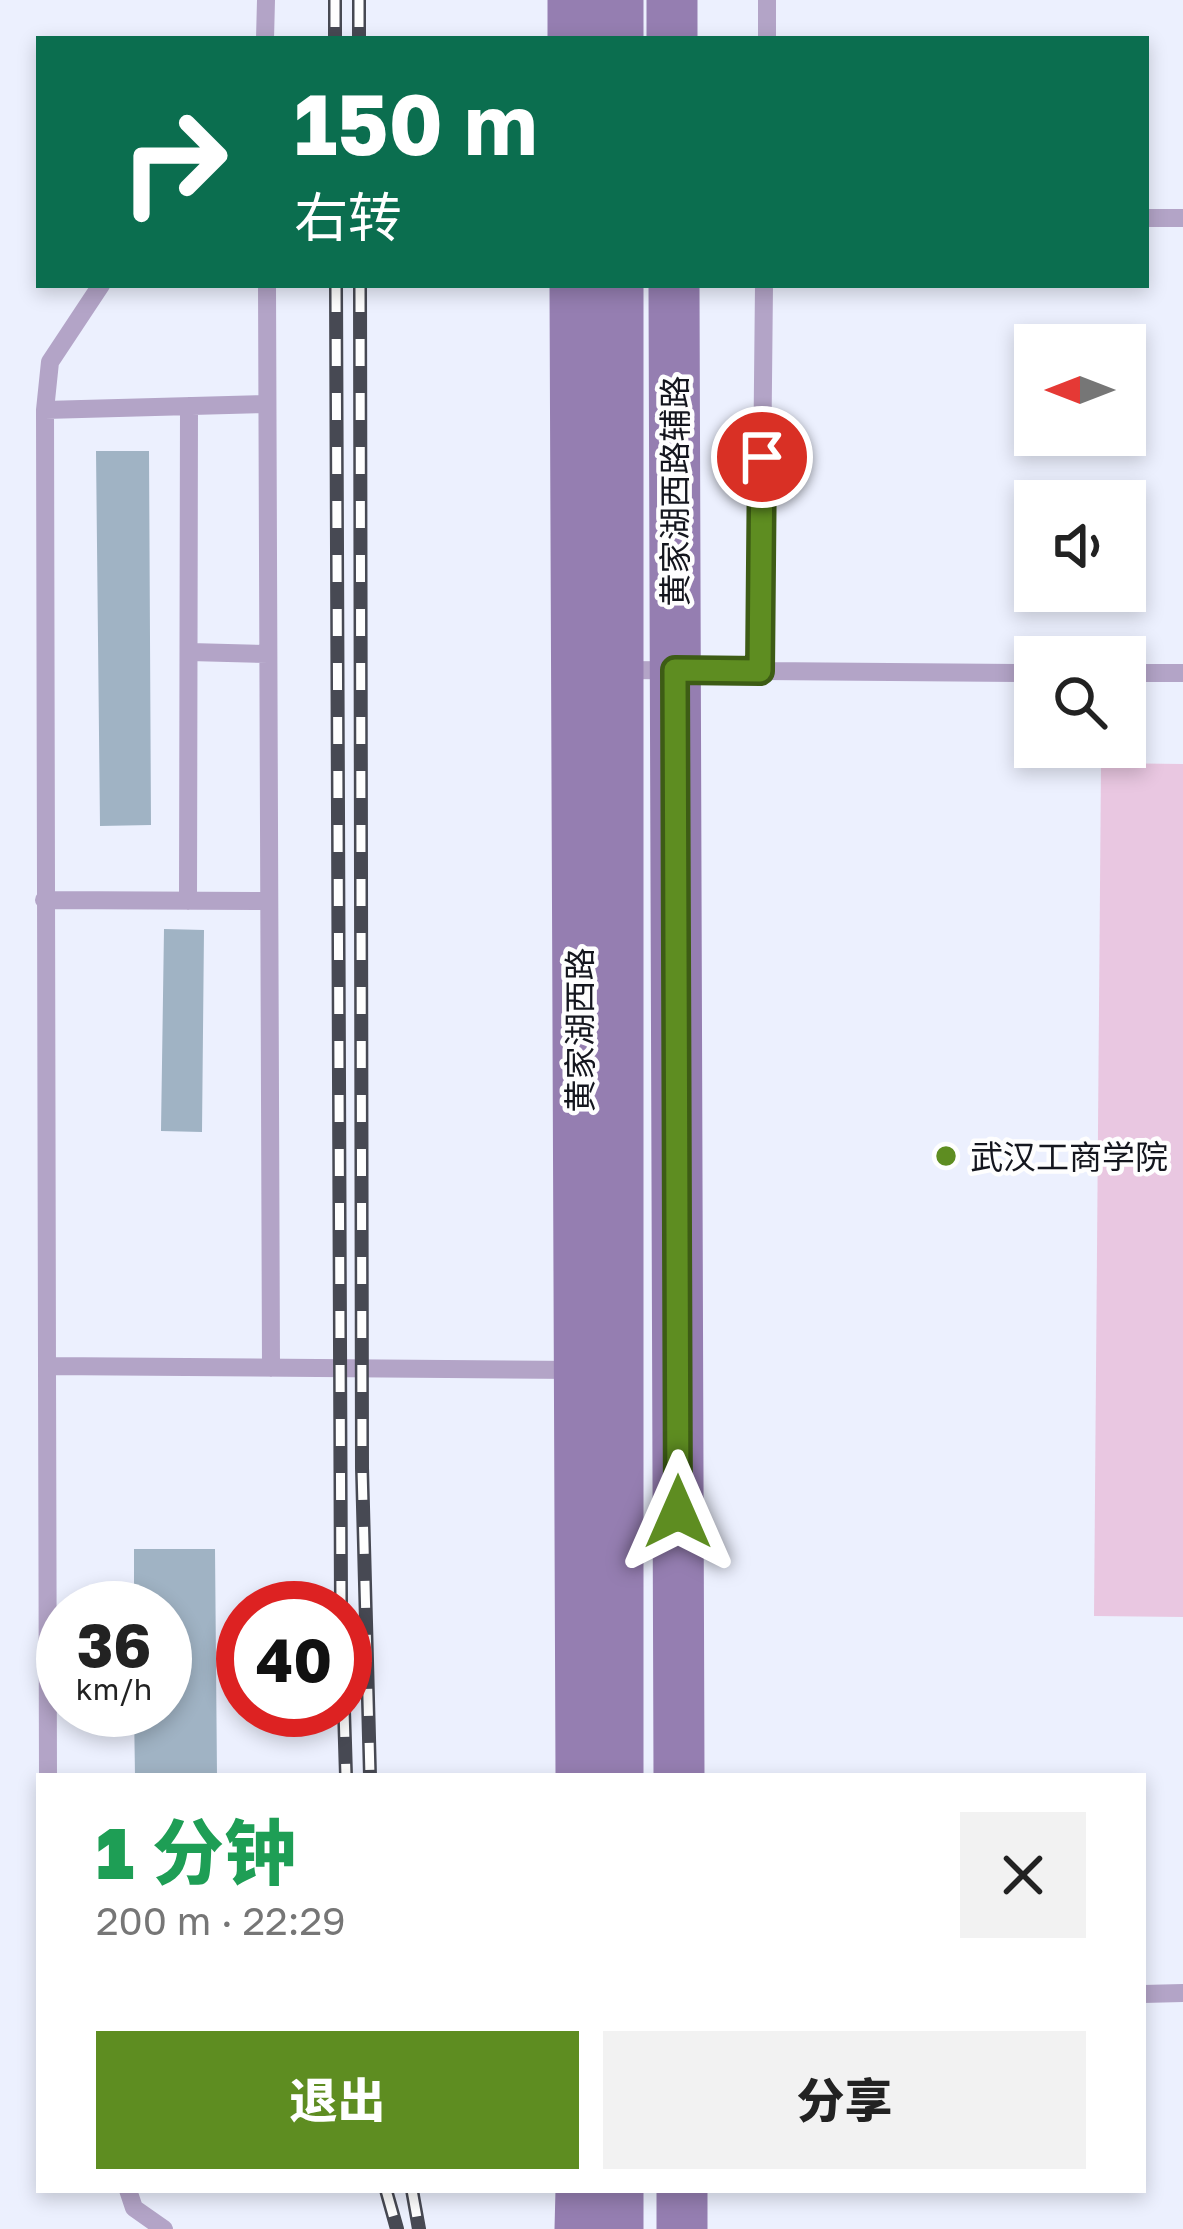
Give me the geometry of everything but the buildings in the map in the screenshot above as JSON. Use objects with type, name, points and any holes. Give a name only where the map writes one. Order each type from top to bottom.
[{"type":"main road","points":[[573,0],[573,36]]},
{"type":"main road","points":[[617,0],[617,36]]},
{"type":"main road","points":[[672,0],[673,36]]},
{"type":"main road","name":"黄家湖西路","points":[[575,288],[597,670],[617,1773]]},
{"type":"main road","name":"黄家湖西路","points":[[581,1773],[581,1370],[597,670],[617,288]]},
{"type":"main road","name":"黄家湖西路辅路","points":[[674,288],[679,1773]]},
{"type":"main road","points":[[580,2193],[580,2229]]},
{"type":"main road","points":[[617,2193],[618,2229]]},
{"type":"main road","points":[[682,2193],[682,2229]]},
{"type":"lane","points":[[266,0],[266,36]]},
{"type":"lane","points":[[767,0],[767,36]]},
{"type":"lane","points":[[1149,218],[1183,218]]},
{"type":"lane","points":[[48,1773],[45,410],[50,362],[99,288]]},
{"type":"lane","points":[[267,288],[271,1368]]},
{"type":"lane","points":[[760,671],[764,288]]},
{"type":"lane","points":[[45,410],[267,404]]},
{"type":"lane","points":[[188,901],[189,406]]},
{"type":"lane","points":[[190,652],[268,654]]},
{"type":"lane","points":[[597,670],[1014,673]]},
{"type":"lane","points":[[1146,673],[1183,674]]},
{"type":"lane","points":[[44,900],[269,901]]},
{"type":"lane","points":[[46,1366],[581,1370]]},
{"type":"lane","points":[[1146,1994],[1183,1993]]},
{"type":"lane","points":[[129,2193],[134,2207],[164,2229]]},
{"type":"shaded area","points":[[1183,764],[1183,1617],[1094,1616],[1101,768]]},
{"type":"railway","points":[[335,0],[335,36]]},
{"type":"railway","points":[[359,0],[359,36]]},
{"type":"railway","points":[[336,288],[341,1581]]},
{"type":"railway","points":[[360,288],[362,1468],[370,1773]]},
{"type":"railway","points":[[345,1737],[346,1773]]},
{"type":"railway","points":[[387,2193],[397,2229]]},
{"type":"railway","points":[[413,2193],[419,2229]]},
{"type":"place","name":"武汉工商学院","points":[[946,1156]]},
{"type":"route","points":[[678,1512],[675,670],[760,671],[762,457]]}]
